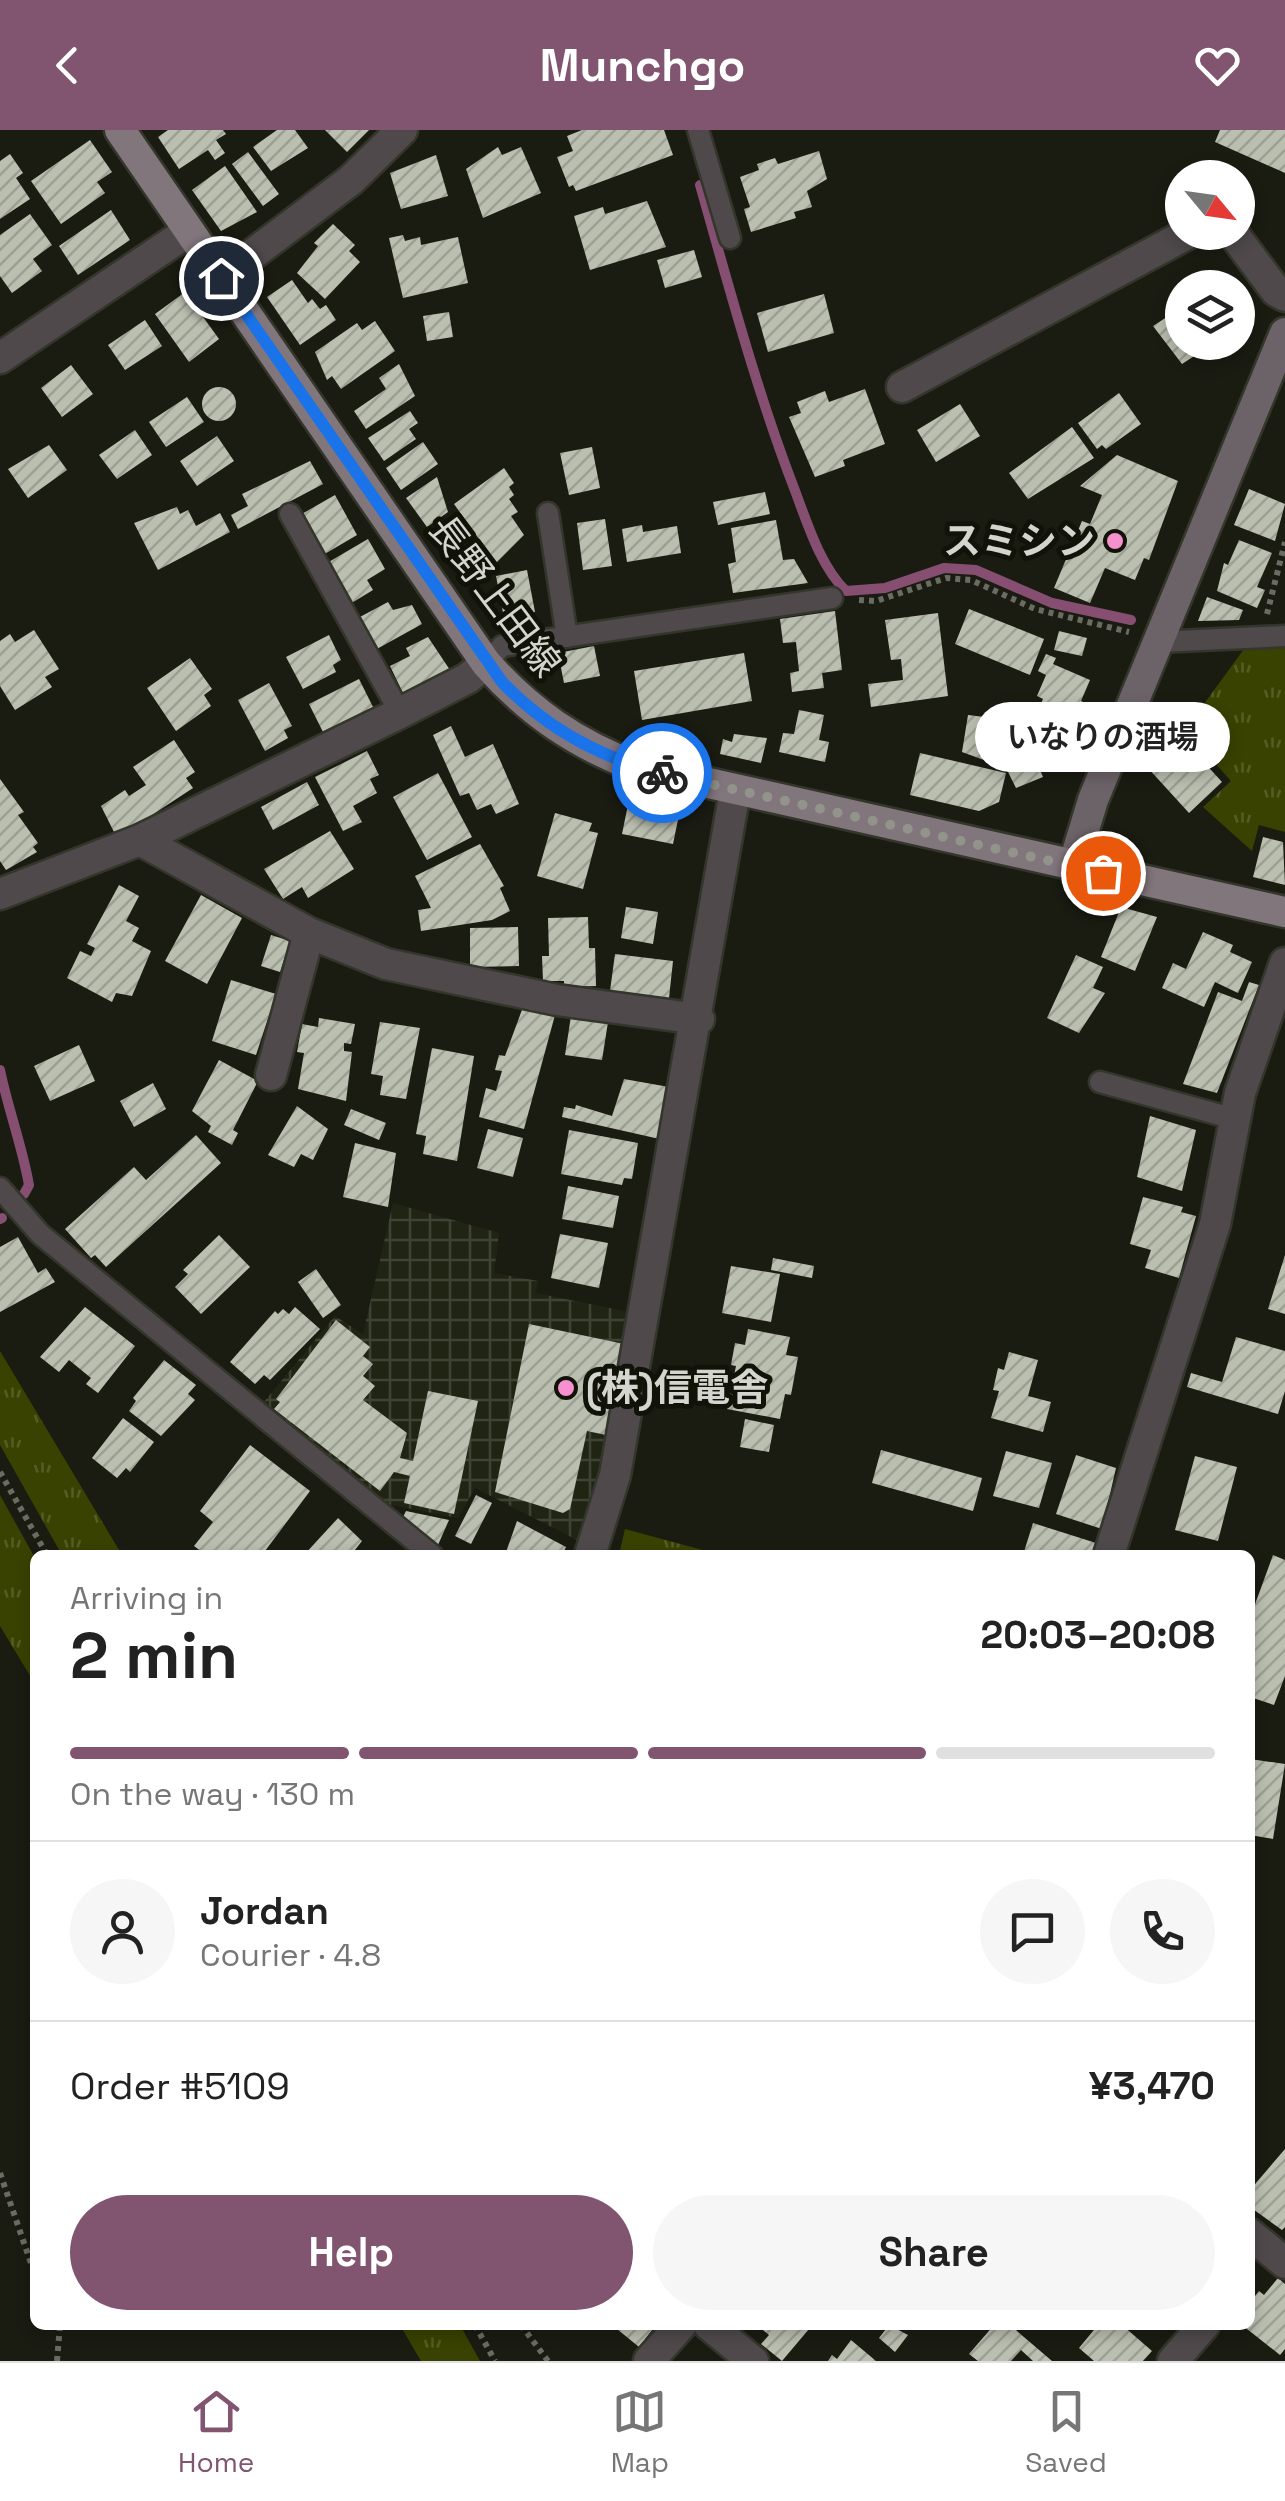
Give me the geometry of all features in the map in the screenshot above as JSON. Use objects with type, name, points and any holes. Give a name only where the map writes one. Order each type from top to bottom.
[{"type":"main road","name":"長野上田線","points":[[120,130],[486,663],[536,714],[572,738],[637,767],[1285,912]]},
{"type":"street","points":[[221,278],[351,180],[402,130]]},
{"type":"street","points":[[0,358],[189,231]]},
{"type":"street","points":[[902,386],[1165,246]]},
{"type":"street","points":[[1245,250],[1276,291],[1285,296]]},
{"type":"street","points":[[1073,866],[1093,800],[1285,333]]},
{"type":"street","points":[[0,894],[140,840],[400,713],[468,678],[486,663]]},
{"type":"street","points":[[592,1550],[615,1474],[735,792]]},
{"type":"street","points":[[140,840],[309,933],[386,964],[557,1000],[698,1019]]},
{"type":"street","points":[[271,1075],[309,933]]},
{"type":"street","points":[[1111,1550],[1216,1224],[1235,1120],[1285,963]]},
{"type":"street","points":[[648,2361],[676,2330]]},
{"type":"street","points":[[716,2330],[753,2361]]},
{"type":"street","points":[[1173,2361],[1200,2330]]},
{"type":"lane","points":[[698,130],[730,238]]},
{"type":"lane","points":[[548,513],[567,637]]},
{"type":"lane","points":[[290,514],[400,713]]},
{"type":"lane","points":[[486,663],[502,646],[832,598]]},
{"type":"lane","points":[[1158,642],[1285,636]]},
{"type":"lane","points":[[1100,1082],[1235,1120]]},
{"type":"lane","points":[[0,1188],[40,1234],[426,1550]]},
{"type":"path","points":[[1262,637],[1285,542]]},
{"type":"path","points":[[832,598],[876,601],[946,578],[971,580],[1035,608],[1158,642]]},
{"type":"path","points":[[0,1472],[43,1550]]},
{"type":"path","points":[[0,2173],[30,2260]]},
{"type":"path","points":[[58,2361],[60,2330]]},
{"type":"path","points":[[478,2330],[495,2361]]},
{"type":"path","points":[[525,2330],[548,2361]]},
{"type":"shaded area","points":[[393,1203],[499,1233],[494,1273],[538,1281],[536,1293],[634,1313],[585,1544],[475,1488],[458,1518],[386,1504],[263,1403],[335,1316],[363,1334]]},
{"type":"green space","points":[[1285,646],[1285,832],[1259,825],[1252,851],[1203,807],[1231,781],[1185,730],[1244,649]]},
{"type":"green space","points":[[0,1351],[119,1550],[59,1550],[0,1445]]},
{"type":"green space","points":[[0,1495],[31,1550],[30,1676],[0,1626]]},
{"type":"green space","points":[[625,1529],[703,1550],[620,1550]]},
{"type":"green space","points":[[403,2330],[463,2330],[480,2361],[421,2361]]},
{"type":"building","points":[[168,130],[223,130],[226,134],[216,140],[225,153],[215,160],[208,150],[179,169],[158,137]]},
{"type":"building","points":[[277,130],[295,130],[308,148],[271,171],[253,147]]},
{"type":"building","points":[[325,130],[369,130],[347,152]]},
{"type":"building","points":[[582,130],[664,130],[673,155],[576,191],[573,185],[569,187],[557,157],[573,151],[567,136]]},
{"type":"building","points":[[1220,130],[1285,130],[1285,173],[1215,142]]},
{"type":"building","points":[[90,140],[112,172],[97,182],[105,193],[61,224],[31,181]]},
{"type":"building","points":[[498,147],[502,155],[521,147],[541,193],[483,218],[466,169]]},
{"type":"building","points":[[819,151],[827,179],[807,191],[812,207],[794,212],[796,218],[751,232],[744,209],[750,207],[740,177],[759,170],[757,164],[775,158],[778,164]]},
{"type":"building","points":[[248,152],[279,194],[263,206],[232,164]]},
{"type":"building","points":[[10,154],[23,173],[16,178],[30,199],[0,219],[0,161]]},
{"type":"building","points":[[436,155],[448,196],[401,209],[390,173]]},
{"type":"building","points":[[225,166],[257,212],[221,231],[192,190]]},
{"type":"building","points":[[647,201],[666,247],[590,270],[574,216],[603,207],[605,214]]},
{"type":"building","points":[[111,210],[130,240],[78,275],[59,246]]},
{"type":"building","points":[[30,214],[52,245],[33,259],[42,271],[12,293],[0,276],[0,235]]},
{"type":"building","points":[[333,224],[355,245],[349,251],[360,262],[325,299],[297,273],[318,246],[314,243]]},
{"type":"building","points":[[403,235],[405,241],[420,237],[421,245],[458,237],[468,283],[403,298],[389,238]]},
{"type":"building","points":[[694,250],[702,277],[665,288],[657,260]]},
{"type":"building","points":[[292,280],[308,303],[312,299],[320,309],[326,305],[336,320],[300,345],[267,297]]},
{"type":"building","points":[[185,292],[219,339],[189,362],[155,314]]},
{"type":"building","points":[[824,294],[834,333],[768,352],[757,313]]},
{"type":"building","points":[[449,312],[453,337],[427,341],[423,316]]},
{"type":"building","points":[[1165,318],[1165,342],[1153,326]]},
{"type":"building","points":[[145,320],[162,346],[125,370],[108,345]]},
{"type":"building","points":[[375,321],[395,351],[341,389],[332,376],[327,380],[315,352],[357,323],[362,330]]},
{"type":"building","points":[[399,364],[415,396],[366,429],[354,411],[386,389],[379,378]]},
{"type":"building","points":[[71,365],[93,394],[62,417],[41,388]]},
{"type":"building","points":[[219,387],[231,392],[236,404],[231,416],[219,421],[207,416],[202,404],[207,392]]},
{"type":"building","points":[[865,389],[885,444],[843,460],[845,466],[815,477],[789,417],[801,413],[797,402],[825,391],[829,402]]},
{"type":"building","points":[[1119,393],[1141,424],[1106,449],[1102,445],[1097,449],[1078,423]]},
{"type":"building","points":[[187,397],[204,422],[166,447],[149,422]]},
{"type":"building","points":[[960,404],[980,436],[936,462],[917,430]]},
{"type":"building","points":[[410,411],[418,423],[409,429],[416,439],[384,461],[368,438]]},
{"type":"building","points":[[1072,427],[1094,458],[1028,499],[1009,473]]},
{"type":"building","points":[[135,430],[152,455],[117,479],[99,455]]},
{"type":"building","points":[[217,436],[234,461],[197,486],[180,461]]},
{"type":"building","points":[[423,442],[438,464],[401,490],[386,468]]},
{"type":"building","points":[[49,445],[67,470],[28,498],[8,469]]},
{"type":"building","points":[[592,447],[600,488],[569,495],[560,453]]},
{"type":"building","name":"スミシン","points":[[1117,455],[1178,481],[1149,560],[1144,558],[1135,580],[1105,568],[1090,603],[1054,588],[1082,521],[1090,524],[1102,495],[1080,486]]},
{"type":"building","points":[[310,461],[323,484],[238,529],[231,515],[248,506],[242,494]]},
{"type":"building","points":[[504,468],[514,483],[509,487],[514,495],[509,499],[518,512],[511,516],[524,535],[496,563],[454,504]]},
{"type":"building","points":[[437,477],[448,512],[427,527],[406,498]]},
{"type":"building","points":[[1249,489],[1285,504],[1275,541],[1234,525]]},
{"type":"building","points":[[765,492],[770,514],[718,525],[713,502]]},
{"type":"building","points":[[335,495],[357,535],[323,555],[300,515]]},
{"type":"building","points":[[177,507],[180,514],[188,510],[196,526],[220,513],[230,532],[158,570],[134,523]]},
{"type":"building","points":[[456,519],[487,563],[464,579],[432,536]]},
{"type":"building","points":[[605,519],[612,566],[583,570],[577,523]]},
{"type":"building","points":[[776,520],[783,560],[794,559],[808,583],[733,593],[728,564],[736,562],[731,528]]},
{"type":"building","points":[[642,525],[643,532],[677,526],[681,553],[627,562],[622,529]]},
{"type":"building","points":[[368,539],[385,569],[367,580],[373,590],[350,604],[327,563]]},
{"type":"building","points":[[1239,540],[1272,553],[1257,587],[1265,590],[1257,608],[1217,591],[1224,563],[1228,565]]},
{"type":"building","points":[[527,570],[535,612],[504,618],[496,576]]},
{"type":"building","points":[[1207,597],[1243,610],[1239,620],[1198,621]]},
{"type":"building","points":[[388,602],[393,610],[412,605],[422,624],[375,650],[358,618]]},
{"type":"building","points":[[969,609],[1044,639],[1030,675],[955,644]]},
{"type":"building","points":[[835,611],[842,670],[822,673],[824,688],[792,692],[790,673],[799,671],[796,642],[783,643],[780,619]]},
{"type":"building","points":[[938,613],[948,696],[871,707],[868,684],[903,680],[901,659],[891,660],[885,620]]},
{"type":"building","points":[[34,630],[59,669],[45,677],[52,687],[15,710],[0,686],[0,641],[10,634],[15,642]]},
{"type":"building","points":[[1059,631],[1087,638],[1082,656],[1054,650]]},
{"type":"building","points":[[329,635],[341,660],[333,665],[336,672],[303,689],[286,657]]},
{"type":"building","points":[[428,637],[450,670],[403,693],[390,666],[410,656],[406,648]]},
{"type":"building","points":[[594,646],[600,676],[564,683],[558,653]]},
{"type":"building","points":[[744,653],[752,701],[642,720],[634,671]]},
{"type":"building","points":[[1046,654],[1056,658],[1053,664],[1090,680],[1081,701],[1094,707],[1081,737],[1035,718],[1043,699],[1037,696],[1046,675],[1038,671]]},
{"type":"building","points":[[190,658],[212,689],[204,695],[211,706],[176,731],[147,688]]},
{"type":"building","points":[[359,679],[376,713],[326,738],[309,704]]},
{"type":"building","points":[[269,683],[292,726],[284,730],[288,738],[265,751],[238,700]]},
{"type":"building","points":[[799,710],[824,715],[819,740],[829,742],[825,762],[779,752],[783,733],[794,734]]},
{"type":"building","points":[[1157,713],[1176,720],[1170,733],[1144,757],[1139,754]]},
{"type":"building","points":[[968,715],[1019,721],[1043,777],[1016,788],[1006,768],[962,752]]},
{"type":"building","points":[[451,726],[465,757],[493,744],[519,804],[496,814],[491,804],[477,810],[469,793],[460,796],[433,735]]},
{"type":"building","points":[[734,734],[767,738],[761,763],[720,754],[723,739],[732,742]]},
{"type":"building","points":[[1181,737],[1222,782],[1189,813],[1147,767]]},
{"type":"building","points":[[174,740],[195,772],[186,778],[193,788],[117,838],[101,806],[125,790],[129,796],[146,785],[133,767]]},
{"type":"building","points":[[367,751],[379,775],[370,779],[377,793],[353,806],[362,822],[343,831],[315,777]]},
{"type":"building","points":[[920,753],[1006,773],[999,802],[979,811],[910,795]]},
{"type":"building","points":[[438,773],[472,837],[427,860],[393,797]]},
{"type":"building","points":[[0,779],[24,812],[18,815],[38,843],[33,847],[37,852],[6,870],[0,861]]},
{"type":"building","points":[[307,782],[319,805],[273,830],[261,807]]},
{"type":"building","points":[[630,795],[681,805],[673,844],[622,834]]},
{"type":"building","points":[[555,813],[592,823],[589,831],[598,833],[583,889],[537,876]]},
{"type":"building","points":[[330,831],[354,869],[308,898],[302,887],[283,899],[264,869]]},
{"type":"building","points":[[1263,837],[1283,842],[1285,885],[1253,877]]},
{"type":"building","points":[[480,844],[504,886],[500,888],[510,911],[492,920],[421,931],[418,910],[431,908],[415,876]]},
{"type":"building","points":[[119,885],[139,896],[126,921],[139,928],[132,941],[151,951],[132,996],[116,993],[112,1002],[67,978],[80,951],[91,956],[95,948],[87,944]]},
{"type":"building","points":[[201,895],[242,918],[207,984],[165,961]]},
{"type":"building","points":[[626,907],[658,912],[653,944],[621,938]]},
{"type":"building","points":[[1121,907],[1157,917],[1135,971],[1101,957]]},
{"type":"building","points":[[588,917],[589,948],[595,948],[596,986],[564,987],[564,981],[543,981],[542,956],[549,956],[548,918]]},
{"type":"building","points":[[518,927],[519,966],[470,967],[470,928]]},
{"type":"building","points":[[1203,932],[1233,945],[1230,952],[1252,962],[1238,993],[1215,982],[1204,1007],[1162,988],[1173,963],[1186,969]]},
{"type":"building","points":[[271,935],[290,941],[280,972],[261,966]]},
{"type":"building","points":[[615,954],[673,961],[669,998],[610,991]]},
{"type":"building","points":[[1076,955],[1103,967],[1093,988],[1105,993],[1079,1033],[1047,1018]]},
{"type":"building","points":[[231,980],[276,994],[256,1055],[212,1041]]},
{"type":"building","points":[[1249,982],[1259,985],[1217,1093],[1183,1084],[1218,992],[1242,1001]]},
{"type":"building","points":[[523,1007],[555,1015],[524,1129],[479,1117],[486,1088],[496,1091],[502,1071],[495,1070],[499,1055],[505,1056]]},
{"type":"building","points":[[571,1016],[608,1022],[602,1060],[565,1055]]},
{"type":"building","points":[[319,1018],[355,1024],[351,1044],[344,1043],[344,1051],[352,1052],[346,1101],[298,1089],[304,1053],[297,1052],[302,1024],[318,1027]]},
{"type":"building","points":[[380,1022],[420,1028],[406,1099],[380,1095],[383,1076],[371,1074]]},
{"type":"building","points":[[79,1045],[95,1081],[50,1101],[34,1066]]},
{"type":"building","points":[[432,1048],[474,1056],[457,1161],[423,1154],[426,1136],[416,1134]]},
{"type":"building","points":[[219,1060],[258,1081],[233,1130],[238,1133],[232,1145],[208,1132],[211,1126],[192,1111]]},
{"type":"building","points":[[624,1079],[669,1087],[664,1140],[562,1117],[564,1107],[575,1109],[576,1105],[612,1116]]},
{"type":"building","points":[[153,1083],[166,1109],[134,1127],[120,1101]]},
{"type":"building","points":[[297,1106],[328,1129],[313,1160],[301,1154],[294,1167],[268,1155]]},
{"type":"building","points":[[351,1109],[386,1123],[379,1140],[344,1125]]},
{"type":"building","points":[[1150,1116],[1196,1130],[1182,1191],[1137,1177]]},
{"type":"building","points":[[488,1129],[523,1138],[513,1177],[477,1168]]},
{"type":"building","points":[[569,1130],[638,1143],[632,1179],[624,1178],[622,1185],[561,1174]]},
{"type":"building","points":[[196,1135],[221,1163],[106,1267],[95,1255],[91,1258],[65,1229],[134,1167],[146,1180]]},
{"type":"building","points":[[355,1143],[396,1153],[388,1207],[343,1197]]},
{"type":"building","points":[[568,1186],[619,1196],[613,1228],[562,1219]]},
{"type":"building","points":[[1143,1197],[1183,1207],[1181,1212],[1196,1216],[1179,1278],[1145,1268],[1151,1250],[1130,1244]]},
{"type":"building","points":[[560,1234],[608,1243],[599,1288],[551,1278]]},
{"type":"building","points":[[219,1235],[250,1267],[201,1314],[175,1287],[188,1274],[183,1270]]},
{"type":"building","points":[[18,1237],[38,1273],[46,1268],[55,1282],[0,1312],[0,1247]]},
{"type":"building","points":[[1285,1255],[1285,1314],[1268,1309]]},
{"type":"building","points":[[773,1258],[814,1266],[812,1278],[771,1270]]},
{"type":"building","points":[[731,1266],[780,1274],[771,1322],[722,1313]]},
{"type":"building","points":[[316,1269],[341,1305],[323,1318],[298,1282]]},
{"type":"building","points":[[85,1307],[135,1346],[98,1393],[86,1384],[91,1378],[69,1360],[59,1372],[40,1357]]},
{"type":"building","points":[[295,1307],[320,1329],[270,1380],[264,1375],[255,1384],[230,1362],[275,1311],[278,1314],[283,1309],[289,1314]]},
{"type":"building","points":[[336,1320],[370,1347],[363,1356],[373,1364],[363,1376],[375,1386],[363,1400],[407,1433],[400,1458],[413,1461],[428,1391],[478,1401],[454,1514],[404,1503],[410,1476],[394,1472],[380,1491],[274,1409],[280,1402],[276,1399]]},
{"type":"building","name":"(株)信電舎","points":[[529,1324],[624,1344],[606,1435],[587,1431],[570,1509],[563,1513],[495,1492]]},
{"type":"building","points":[[748,1329],[790,1337],[786,1355],[798,1357],[791,1395],[785,1394],[780,1419],[727,1409],[736,1366],[731,1365],[735,1343],[745,1345]]},
{"type":"building","points":[[1236,1337],[1285,1351],[1285,1391],[1278,1414],[1187,1387],[1191,1373],[1222,1382]]},
{"type":"building","points":[[1009,1352],[1038,1360],[1028,1396],[1051,1402],[1043,1432],[991,1418],[999,1391],[993,1390],[998,1368],[1004,1370]]},
{"type":"building","points":[[164,1360],[196,1385],[188,1394],[195,1400],[161,1436],[129,1411],[136,1401],[133,1398]]},
{"type":"building","points":[[123,1418],[154,1442],[130,1472],[126,1468],[117,1478],[92,1458]]},
{"type":"building","points":[[745,1419],[774,1425],[769,1452],[740,1447]]},
{"type":"building","points":[[250,1445],[310,1491],[266,1550],[199,1550],[194,1546],[213,1522],[200,1511]]},
{"type":"building","points":[[881,1450],[982,1478],[973,1511],[872,1483]]},
{"type":"building","points":[[1006,1451],[1052,1463],[1039,1508],[993,1496]]},
{"type":"building","points":[[1076,1455],[1116,1468],[1102,1529],[1056,1514]]},
{"type":"building","points":[[1195,1456],[1237,1467],[1218,1541],[1175,1530]]},
{"type":"building","points":[[476,1495],[492,1503],[471,1544],[455,1536]]},
{"type":"building","points":[[406,1511],[449,1520],[438,1545],[403,1517]]},
{"type":"building","points":[[338,1518],[362,1541],[355,1550],[309,1550]]},
{"type":"building","points":[[517,1521],[566,1547],[564,1550],[507,1550]]},
{"type":"building","points":[[1033,1523],[1096,1543],[1094,1550],[1025,1550]]},
{"type":"building","points":[[1273,1555],[1285,1560],[1285,1676],[1274,1705],[1255,1699],[1255,1604]]},
{"type":"building","points":[[1255,1760],[1285,1764],[1273,1839],[1255,1836]]},
{"type":"building","points":[[1285,2149],[1282,2230],[1255,2211],[1255,2184]]},
{"type":"building","points":[[1278,2278],[1285,2284],[1285,2349],[1280,2355],[1248,2330],[1255,2330],[1255,2296],[1259,2291],[1264,2295]]},
{"type":"building","points":[[618,2330],[652,2330],[645,2339],[650,2343],[644,2351]]},
{"type":"building","points":[[763,2330],[808,2330],[782,2361],[761,2344],[769,2335]]},
{"type":"building","points":[[885,2330],[908,2335],[895,2352],[879,2338]]},
{"type":"building","points":[[990,2330],[1016,2330],[1052,2361],[1033,2361],[1021,2350],[1011,2361],[978,2361],[969,2354]]},
{"type":"building","points":[[1094,2330],[1128,2330],[1152,2351],[1143,2361],[1094,2361],[1079,2348]]},
{"type":"building","points":[[851,2340],[876,2361],[828,2361],[832,2355],[837,2359]]},
{"type":"waterway","points":[[700,185],[780,451],[815,543],[846,591],[885,588],[944,568],[976,570],[1052,603],[1131,620]]},
{"type":"waterway","points":[[0,1070],[29,1185],[24,1194]]},
{"type":"way so far","points":[[662,773],[1103,873]]},
{"type":"place","name":"スミシン","points":[[1115,541]]},
{"type":"place","name":"いなりの酒場","points":[[1103,873]]},
{"type":"place","name":"(株)信電舎","points":[[566,1388]]},
{"type":"route","points":[[221,278],[502,682],[536,714],[572,738],[613,758],[662,773]]}]
